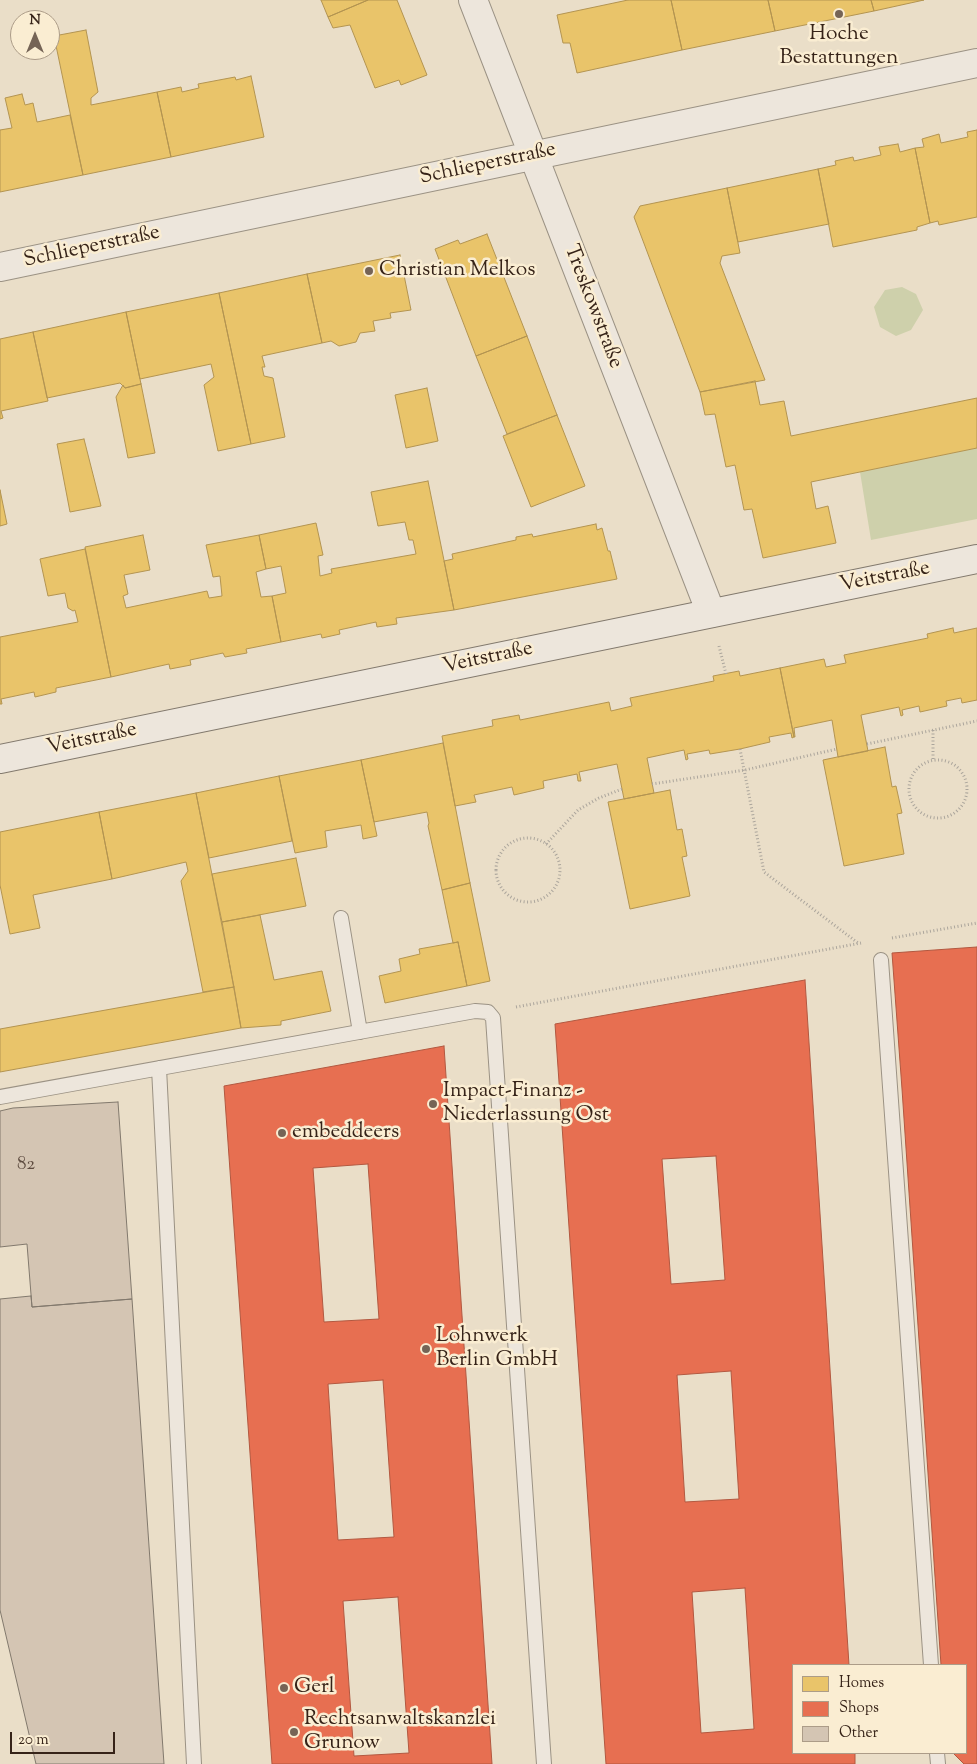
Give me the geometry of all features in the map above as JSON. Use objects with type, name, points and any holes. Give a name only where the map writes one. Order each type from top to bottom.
[{"type":"street","name":"Treskowstraße","points":[[473,0],[711,613]]},
{"type":"street","name":"Schlieperstraße","points":[[0,267],[977,63]]},
{"type":"street","name":"Veitstraße","points":[[0,759],[977,559]]},
{"type":"lane","points":[[341,918],[360,1032]]},
{"type":"lane","points":[[881,960],[931,1664]]},
{"type":"lane","points":[[0,1097],[475,1011],[488,1012],[493,1018],[544,1764]]},
{"type":"lane","points":[[159,1068],[194,1764]]},
{"type":"path","points":[[719,646],[726,674]]},
{"type":"path","points":[[867,744],[977,721]]},
{"type":"path","points":[[933,730],[933,761]]},
{"type":"path","points":[[740,748],[764,872],[881,960]]},
{"type":"path","points":[[652,784],[744,770],[837,749]]},
{"type":"path","points":[[933,761],[941,761],[955,766],[960,771],[966,784],[965,799],[962,806],[950,816],[935,818],[922,813],[916,808],[910,794],[911,780],[914,773],[919,767],[933,761]]},
{"type":"path","points":[[546,844],[578,810],[599,798],[622,789]]},
{"type":"path","points":[[523,839],[539,840],[546,844],[552,850],[560,865],[558,881],[554,889],[542,899],[534,902],[517,900],[510,896],[499,883],[497,876],[496,868],[502,852],[515,841],[523,839]]},
{"type":"path","points":[[886,939],[977,923]]},
{"type":"path","points":[[488,1012],[868,942]]},
{"type":"green space","points":[[902,287],[916,294],[923,310],[911,330],[896,336],[880,327],[874,307],[885,290]]},
{"type":"green space","points":[[977,448],[977,519],[871,540],[860,472]]},
{"type":"building: Homes","points":[[321,0],[368,0],[328,17]]},
{"type":"building: Homes","points":[[368,0],[397,0],[427,75],[401,85],[399,80],[375,88],[350,25],[333,28],[328,17]]},
{"type":"building: Homes","points":[[628,0],[671,0],[682,50],[577,73],[570,43],[563,43],[557,15]]},
{"type":"building: Homes","points":[[671,0],[768,0],[775,31],[682,50]]},
{"type":"building: Homes","points":[[768,0],[871,0],[874,11],[775,31]]},
{"type":"building: Homes","points":[[871,0],[924,0],[874,11]]},
{"type":"building: Homes","points":[[86,30],[98,92],[91,98],[91,105],[157,92],[171,157],[83,175],[59,60],[60,35]]},
{"type":"building: Homes","points":[[251,76],[264,137],[171,157],[157,92],[181,87],[182,92],[199,88],[198,84],[235,77],[236,80]]},
{"type":"building: Homes","points":[[22,94],[25,105],[33,103],[37,122],[70,115],[83,175],[0,192],[0,130],[12,128],[5,98]]},
{"type":"building: Homes","points":[[977,130],[977,217],[939,225],[938,221],[930,223],[915,148],[924,147],[922,139],[939,134],[941,143],[968,137],[967,132]]},
{"type":"building: Homes","points":[[898,144],[900,152],[915,148],[930,223],[917,227],[917,230],[833,247],[818,169],[836,165],[835,161],[853,157],[854,161],[881,155],[879,147]]},
{"type":"building: Homes","points":[[818,169],[829,224],[738,242],[727,188]]},
{"type":"building: Homes","points":[[727,188],[740,253],[722,256],[720,263],[765,380],[700,392],[634,217],[640,206]]},
{"type":"building: Homes","points":[[487,234],[527,336],[476,356],[435,249],[458,240],[460,244]]},
{"type":"building: Homes","points":[[400,255],[411,310],[390,313],[391,318],[373,321],[375,331],[360,333],[356,342],[339,346],[331,341],[322,343],[307,274]]},
{"type":"building: Homes","points":[[307,274],[322,343],[262,356],[265,367],[262,367],[264,376],[273,378],[285,437],[251,444],[219,293]]},
{"type":"building: Homes","points":[[219,293],[251,444],[218,451],[204,385],[214,377],[211,364],[140,379],[126,312]]},
{"type":"building: Homes","points":[[126,312],[141,384],[125,388],[120,383],[47,398],[33,332]]},
{"type":"building: Homes","points":[[33,332],[48,401],[1,411],[3,418],[0,419],[0,339]]},
{"type":"building: Homes","points":[[527,336],[557,415],[507,434],[476,356]]},
{"type":"building: Homes","points":[[755,381],[760,405],[784,401],[791,436],[977,398],[977,448],[811,482],[816,509],[828,506],[836,543],[763,558],[752,509],[744,510],[735,465],[726,467],[715,414],[705,415],[700,392]]},
{"type":"building: Homes","points":[[141,384],[155,453],[128,458],[116,397],[123,385],[125,388]]},
{"type":"building: Homes","points":[[427,388],[438,441],[406,448],[395,395]]},
{"type":"building: Homes","points":[[557,415],[585,486],[531,507],[503,436]]},
{"type":"building: Homes","points":[[84,439],[101,506],[70,512],[57,444]]},
{"type":"building: Homes","points":[[428,481],[454,610],[396,618],[397,624],[377,627],[376,622],[339,630],[340,634],[322,638],[321,634],[281,642],[272,596],[286,593],[281,566],[266,569],[259,535],[316,523],[323,555],[318,556],[320,576],[332,573],[331,569],[416,554],[413,540],[409,540],[405,522],[378,526],[371,492]]},
{"type":"building: Homes","points":[[0,490],[7,524],[0,526]]},
{"type":"building: Homes","points":[[596,524],[597,530],[602,528],[617,579],[454,610],[444,561],[453,559],[452,554],[516,540],[516,537],[532,534],[533,537]]},
{"type":"building: Homes","points":[[143,535],[150,570],[124,575],[128,594],[123,596],[126,608],[207,591],[209,598],[222,596],[220,576],[213,577],[206,545],[259,535],[266,569],[256,572],[261,597],[272,596],[281,642],[246,649],[247,653],[225,657],[223,653],[190,660],[191,665],[170,669],[169,664],[111,677],[85,547]]},
{"type":"building: Homes","points":[[85,549],[111,677],[56,688],[56,692],[35,697],[34,692],[1,699],[2,704],[0,704],[0,637],[78,622],[75,610],[73,611],[68,608],[65,593],[48,596],[40,559]]},
{"type":"building: Homes","points":[[953,628],[954,633],[977,628],[977,700],[962,703],[961,698],[946,701],[947,706],[920,712],[919,706],[902,710],[903,715],[901,716],[899,707],[861,715],[868,751],[838,757],[832,720],[794,728],[794,737],[780,668],[824,659],[826,667],[846,663],[844,655],[928,638],[927,634]]},
{"type":"building: Homes","points":[[780,668],[794,737],[792,738],[791,733],[769,737],[770,742],[740,749],[710,754],[709,750],[687,754],[688,759],[686,760],[684,750],[647,758],[654,793],[624,799],[617,764],[579,772],[581,781],[578,781],[577,774],[543,781],[544,788],[514,795],[512,787],[474,795],[476,802],[455,806],[442,736],[493,726],[492,720],[519,715],[520,720],[609,702],[611,711],[632,706],[630,698],[714,681],[713,676],[739,671],[740,676]]},
{"type":"building: Homes","points":[[443,743],[470,883],[442,890],[428,826],[427,812],[374,822],[361,760]]},
{"type":"building: Homes","points":[[885,747],[892,787],[896,786],[902,813],[897,814],[904,854],[844,866],[823,760]]},
{"type":"building: Homes","points":[[361,760],[377,836],[363,839],[361,825],[325,831],[327,847],[295,853],[279,776]]},
{"type":"building: Homes","points":[[279,776],[292,841],[209,858],[196,793]]},
{"type":"building: Homes","points":[[670,790],[677,830],[682,829],[687,856],[682,857],[690,896],[630,909],[608,802]]},
{"type":"building: Homes","points":[[196,793],[234,987],[203,992],[181,881],[188,871],[186,862],[112,879],[99,812]]},
{"type":"building: Homes","points":[[99,812],[112,879],[33,895],[40,928],[10,934],[0,885],[0,832]]},
{"type":"building: Homes","points":[[296,858],[306,906],[222,922],[212,874]]},
{"type":"building: Homes","points":[[470,883],[490,981],[467,986],[458,942],[453,943],[442,890]]},
{"type":"building: Homes","points":[[260,915],[274,980],[322,971],[331,1011],[281,1021],[281,1025],[241,1028],[222,922]]},
{"type":"building: Homes","points":[[458,942],[467,986],[385,1003],[379,976],[401,971],[399,959],[420,954],[419,949]]},
{"type":"building: Homes","points":[[234,987],[241,1028],[0,1072],[0,1029]]},
{"type":"building: Shops","points":[[977,947],[977,1764],[964,1764],[954,1754],[967,1754],[967,1664],[941,1664],[892,953]]},
{"type":"building: Shops","points":[[805,980],[849,1664],[792,1664],[792,1754],[855,1754],[855,1764],[606,1764],[555,1024]],"holes":[[[716,1156],[725,1280],[671,1284],[662,1159]],[[731,1371],[739,1499],[685,1502],[677,1375]],[[745,1588],[754,1729],[701,1733],[692,1592]]]},
{"type":"building: Shops","points":[[444,1046],[492,1764],[272,1764],[224,1086]],"holes":[[[368,1164],[379,1319],[324,1322],[313,1168]],[[383,1380],[394,1537],[338,1540],[328,1384]],[[398,1597],[409,1753],[354,1756],[343,1601]]]},
{"type":"building: Other","points":[[118,1102],[132,1299],[32,1307],[27,1244],[0,1247],[0,1111],[13,1108]]},
{"type":"building: Other","points":[[31,1296],[32,1307],[132,1299],[164,1764],[36,1764],[0,1610],[0,1299]]},
{"type":"place","name":"Hoche Bestattungen","points":[[839,14]]},
{"type":"place","name":"Christian Melkos","points":[[369,271]]},
{"type":"place","name":"Impact-Finanz - Niederlassung Ost","points":[[433,1104]]},
{"type":"place","name":"embeddeers","points":[[282,1133]]},
{"type":"place","name":"Lohnwerk Berlin GmbH","points":[[426,1349]]},
{"type":"place","name":"Gerl","points":[[284,1688]]},
{"type":"place","name":"Rechtsanwaltskanzlei Grunow","points":[[294,1732]]}]
